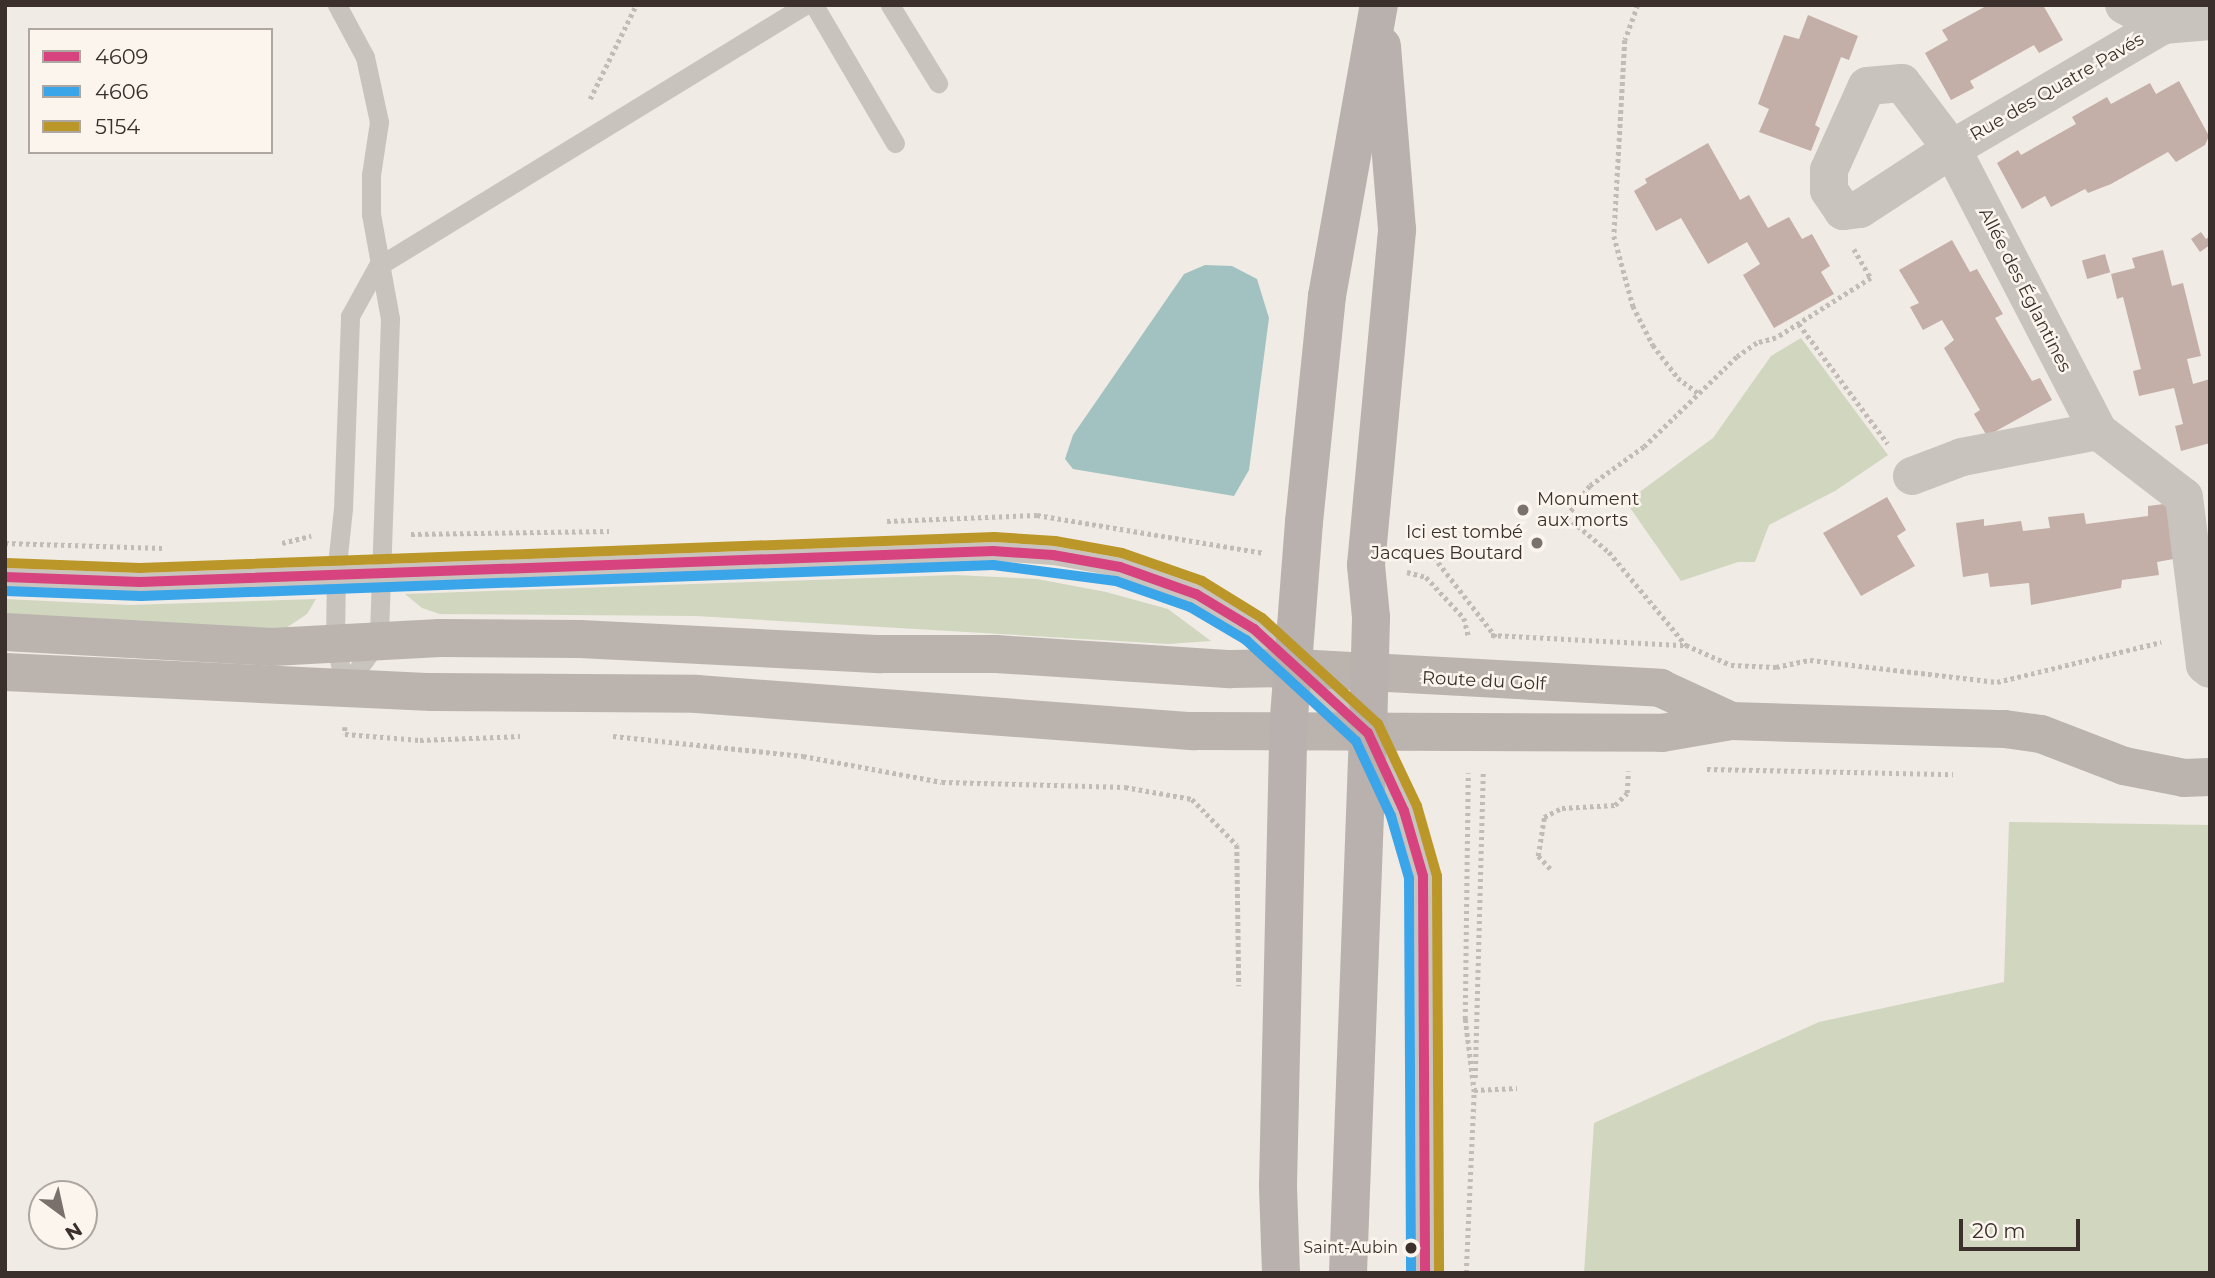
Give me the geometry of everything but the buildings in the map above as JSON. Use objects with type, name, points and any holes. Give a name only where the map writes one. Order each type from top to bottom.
[{"type":"main road","points":[[1281,1273],[1278,1172],[1288,730],[1296,668],[1304,522],[1327,296],[1379,5]]},
{"type":"main road","points":[[1348,1273],[1368,733],[1366,565],[1397,229],[1379,5]]},
{"type":"main road","name":"Route du Golf","points":[[5,632],[272,647],[379,640],[580,639],[881,654],[996,654],[1231,669],[1296,668],[1369,676],[1660,688],[1731,721]]},
{"type":"main road","name":"Route du Golf","points":[[5,672],[345,687],[697,694],[1194,731],[1662,733],[1731,721],[2005,729],[2041,734],[2124,766],[2184,778],[2210,777]]},
{"type":"street","points":[[2124,5],[2163,25],[2210,21]]},
{"type":"street","name":"Rue des Quatre Pavés","points":[[1843,211],[1860,209],[1952,149],[2163,25]]},
{"type":"street","name":"Allée des Églantines","points":[[1843,211],[1829,190],[1829,170],[1867,86],[1902,83],[1952,149],[2098,431],[2184,497],[2205,665],[2210,669]]},
{"type":"street","points":[[1912,476],[1962,457],[2098,431]]},
{"type":"lane","points":[[337,5],[365,57],[379,122],[371,175],[377,267],[390,319],[379,571],[379,640],[345,687]]},
{"type":"lane","points":[[345,687],[335,642],[336,574],[343,509],[350,316],[377,267],[805,5]]},
{"type":"lane","points":[[814,5],[895,143]]},
{"type":"lane","points":[[890,5],[938,83]]},
{"type":"lane","points":[[5,577],[140,582],[379,571],[993,551],[1053,555],[1120,567],[1196,594],[1254,629],[1368,733],[1404,811],[1423,876],[1425,1273]]},
{"type":"path","points":[[585,110],[636,5]]},
{"type":"path","points":[[1638,5],[1625,40],[1614,236],[1633,306],[1653,345],[1678,378],[1698,393]]},
{"type":"path","points":[[1686,645],[1609,552],[1567,517],[1590,486],[1644,447],[1698,393],[1756,343],[1776,338],[1871,278],[1856,257],[1843,211]]},
{"type":"path","points":[[1799,324],[1912,476]]},
{"type":"path","points":[[1401,552],[1434,557],[1496,635]]},
{"type":"path","points":[[1403,571],[1426,577],[1464,618],[1470,644]]},
{"type":"path","points":[[1468,635],[1686,645],[1731,664],[1776,667],[1810,660],[1997,682],[2202,632]]},
{"type":"path","points":[[1492,645],[1496,635]]},
{"type":"path","points":[[345,687],[345,734],[420,740],[529,736]]},
{"type":"path","points":[[611,736],[803,756],[942,782],[1125,787],[1192,799],[1237,845],[1239,997]]},
{"type":"path","points":[[1474,1092],[1465,1019],[1468,767],[1496,767]]},
{"type":"path","points":[[1466,1273],[1483,767]]},
{"type":"path","points":[[1615,767],[1642,767]]},
{"type":"path","points":[[1550,869],[1538,856],[1544,817],[1562,808],[1615,805],[1627,793],[1628,767]]},
{"type":"path","points":[[1696,768],[1953,774]]},
{"type":"path","points":[[1474,1092],[1517,1088]]},
{"type":"green space","points":[[1801,338],[1888,455],[1835,491],[1769,525],[1755,562],[1738,562],[1681,581],[1626,502],[1713,438],[1771,356]]},
{"type":"green space","points":[[955,575],[1037,579],[1106,592],[1168,609],[1211,641],[1168,644],[696,616],[440,614],[422,608],[405,594]]},
{"type":"green space","points":[[5,599],[129,605],[316,599],[307,614],[280,632],[5,620]]},
{"type":"green space","points":[[2009,822],[2210,825],[2210,1273],[1584,1273],[1594,1123],[1819,1022],[2004,982]]},
{"type":"water","points":[[1205,265],[1232,266],[1257,279],[1269,318],[1249,470],[1234,496],[1073,469],[1065,459],[1073,435],[1184,274]]},
{"type":"transit line","name":"5154","points":[[6,563],[140,568],[994,537],[1055,541],[1122,553],[1202,581],[1262,618],[1378,724],[1417,806],[1437,876],[1439,1273]]},
{"type":"transit line","name":"4609","points":[[5,577],[140,582],[993,551],[1053,555],[1120,567],[1196,594],[1254,629],[1368,733],[1404,811],[1423,876],[1425,1273]]},
{"type":"transit line","name":"4606","points":[[5,591],[141,596],[993,565],[1116,581],[1190,607],[1246,640],[1356,741],[1391,816],[1409,878],[1411,1273]]},
{"type":"place","name":"Monument aux morts","points":[[1523,510]]},
{"type":"place","name":"Ici est tombé Jacques Boutard","points":[[1537,543]]},
{"type":"place","name":"Saint-Aubin","points":[[1411,1248]]}]
